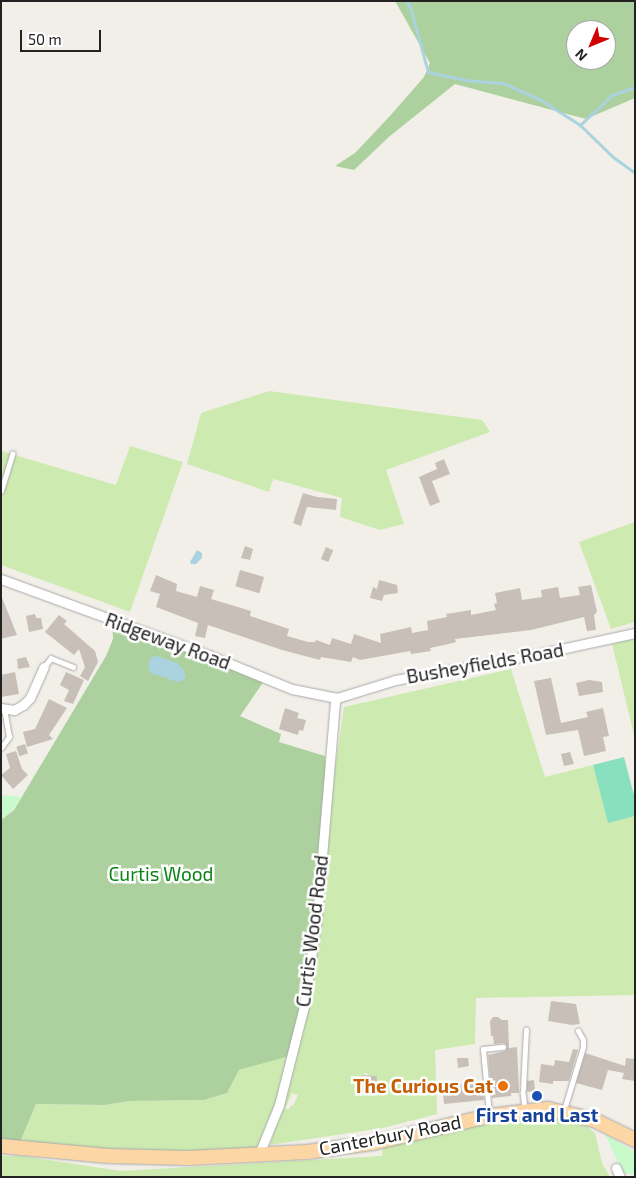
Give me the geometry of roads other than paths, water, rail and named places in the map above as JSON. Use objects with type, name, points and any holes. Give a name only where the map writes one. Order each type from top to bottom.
[{"type":"main road","name":"Canterbury Road","points":[[1,1146],[109,1156],[188,1158],[307,1152],[373,1143],[489,1116],[525,1110],[548,1109],[594,1120],[635,1140]]},
{"type":"street","name":"Ridgeway Road","points":[[1,579],[211,656],[292,689],[335,699]]},
{"type":"street","name":"Busheyfields Road","points":[[335,699],[395,680],[570,648],[635,633]]},
{"type":"street","points":[[3,709],[14,710],[26,702],[44,667]]},
{"type":"street","name":"Curtis Wood Road","points":[[259,1154],[279,1105],[304,1006],[317,916],[335,699]]},
{"type":"lane","points":[[1,491],[12,454]]},
{"type":"lane","points":[[44,667],[51,658],[72,667]]},
{"type":"lane","points":[[1,748],[9,737],[3,709]]},
{"type":"lane","points":[[525,1110],[523,1091],[526,1030]]},
{"type":"lane","points":[[563,1112],[583,1047],[583,1040],[578,1031]]},
{"type":"lane","points":[[489,1116],[483,1049],[503,1047]]},
{"type":"water","points":[[197,550],[202,553],[202,558],[196,564],[191,564],[190,562]]},
{"type":"water","points":[[157,656],[177,663],[183,669],[186,676],[184,680],[178,682],[151,673],[148,668],[149,662],[152,657]]},
{"type":"waterway","points":[[406,1],[410,7],[428,72],[465,80],[503,83],[541,100],[580,125],[613,157],[635,173]]},
{"type":"waterway","points":[[580,125],[612,95],[635,87]]},
{"type":"place","name":"The Curious Cat","points":[[503,1086]]},
{"type":"place","name":"First and Last","points":[[537,1096]]},
{"type":"park label","name":"Curtis Wood","points":[[161,874]]}]
